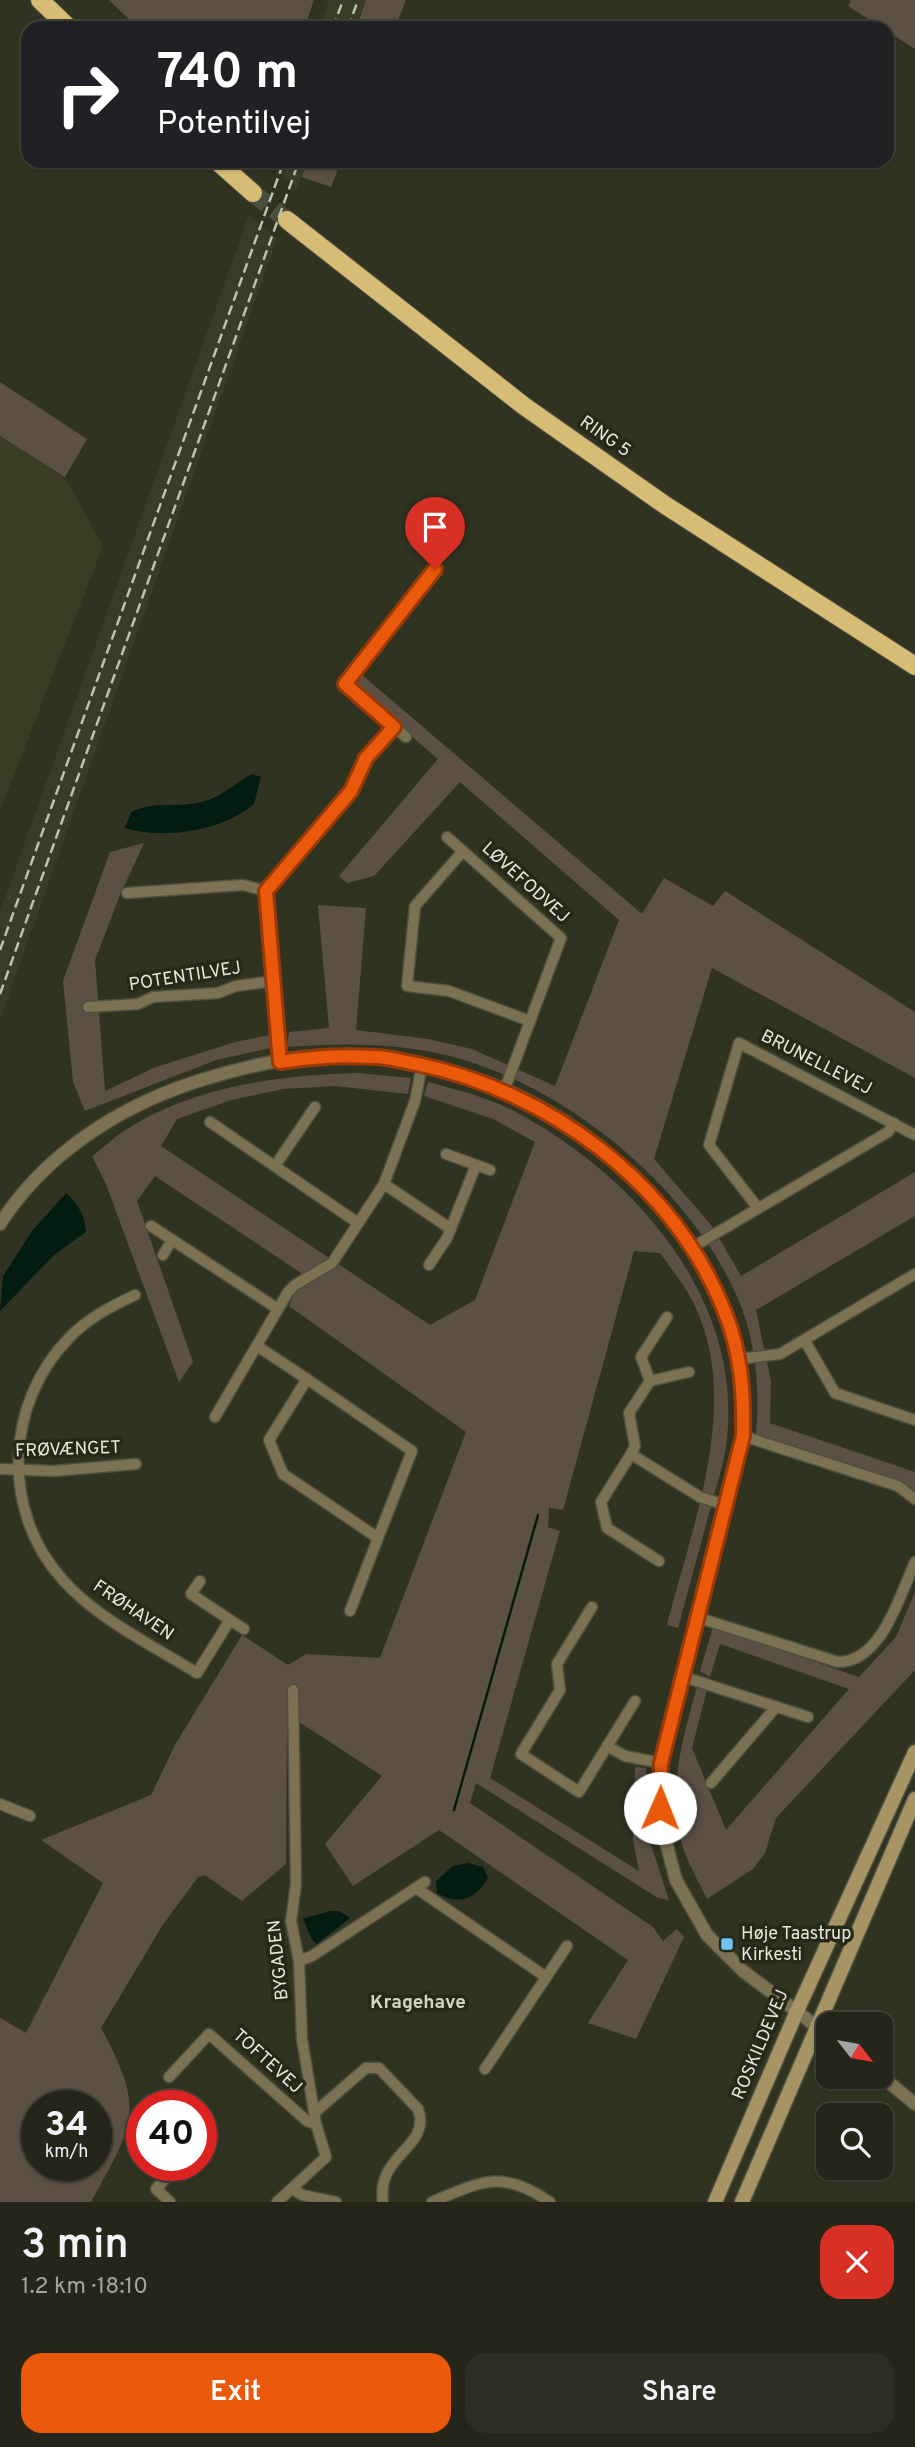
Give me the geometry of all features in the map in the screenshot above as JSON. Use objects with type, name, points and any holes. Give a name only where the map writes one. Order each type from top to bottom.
[{"type":"highway","points":[[40,0],[62,21]]},
{"type":"highway","points":[[226,168],[253,193]]},
{"type":"highway","name":"RING 5","points":[[288,220],[524,406],[665,505],[915,666]]},
{"type":"highway","points":[[878,644],[915,677]]},
{"type":"main road","name":"ROSKILDEVEJ","points":[[715,2202],[797,2011],[915,1752]]},
{"type":"main road","points":[[830,2012],[915,1799]]},
{"type":"main road","points":[[742,2202],[816,2044]]},
{"type":"street","points":[[406,737],[345,684],[435,569]]},
{"type":"street","points":[[280,1062],[266,891],[351,791],[366,758],[394,727]]},
{"type":"street","name":"LØVEFODVEJ","points":[[447,837],[561,938],[504,1091]]},
{"type":"street","name":"LØVEFODVEJ","points":[[463,850],[415,905],[407,986],[449,991],[530,1021]]},
{"type":"street","points":[[141,879],[142,891]]},
{"type":"street","points":[[127,893],[243,885],[266,891]]},
{"type":"street","name":"POTENTILVEJ","points":[[88,1007],[138,1004],[153,997],[218,993],[236,986],[274,981]]},
{"type":"street","points":[[101,993],[101,1006]]},
{"type":"street","name":"BRUNELLEVEJ","points":[[758,1208],[709,1145],[739,1043],[915,1135]]},
{"type":"street","points":[[0,1224],[56,1160],[120,1113],[170,1091],[214,1076],[280,1062],[331,1056],[378,1057],[456,1073],[504,1091],[558,1118],[609,1157],[652,1200],[691,1248],[724,1310],[739,1359],[744,1396],[743,1436],[661,1763],[663,1831],[676,1880],[707,1936],[724,1955],[816,2026]]},
{"type":"street","points":[[215,1417],[295,1285],[332,1263],[384,1184],[415,1101],[422,1065]]},
{"type":"street","points":[[275,1166],[315,1107]]},
{"type":"street","points":[[210,1122],[358,1223]]},
{"type":"street","points":[[691,1248],[888,1132],[894,1123]]},
{"type":"street","points":[[446,1154],[490,1170]]},
{"type":"street","points":[[429,1265],[451,1229],[476,1165]]},
{"type":"street","points":[[384,1184],[451,1229]]},
{"type":"street","points":[[151,1226],[278,1309]]},
{"type":"street","points":[[163,1255],[172,1240]]},
{"type":"street","points":[[739,1359],[780,1354],[915,1273]]},
{"type":"street","name":"FRØHAVEN","points":[[135,1295],[93,1317],[68,1339],[49,1363],[25,1415],[18,1471],[24,1513],[36,1542],[63,1581],[92,1606],[208,1681]]},
{"type":"street","points":[[650,1381],[641,1357],[667,1317]]},
{"type":"street","points":[[805,1341],[835,1393],[915,1420]]},
{"type":"street","points":[[257,1346],[412,1451],[350,1611]]},
{"type":"street","points":[[659,1561],[607,1528],[601,1502],[635,1447],[629,1413],[650,1381],[689,1371]]},
{"type":"street","points":[[307,1378],[269,1440],[283,1474],[378,1538]]},
{"type":"street","points":[[743,1436],[898,1486],[915,1499]]},
{"type":"street","points":[[631,1454],[700,1497],[725,1505]]},
{"type":"street","name":"FRØVÆNGET","points":[[0,1469],[54,1472],[136,1464]]},
{"type":"street","points":[[696,1616],[838,1662],[848,1662],[858,1658],[882,1633],[915,1562]]},
{"type":"street","points":[[200,1581],[191,1594],[244,1629]]},
{"type":"street","points":[[592,1607],[556,1664],[560,1689],[521,1754],[579,1792],[635,1701]]},
{"type":"street","points":[[197,1673],[230,1620]]},
{"type":"street","points":[[681,1676],[808,1717]]},
{"type":"street","name":"BYGADEN","points":[[277,2202],[326,2157],[315,2119],[303,2039],[299,1961],[291,1916],[296,1884],[293,1690]]},
{"type":"street","points":[[711,1783],[776,1707]]},
{"type":"street","points":[[607,1746],[625,1756],[661,1763]]},
{"type":"street","points":[[0,1804],[30,1816]]},
{"type":"street","points":[[299,1961],[312,1956],[421,1885],[546,1976]]},
{"type":"street","points":[[485,2069],[567,1946]]},
{"type":"street","name":"TOFTEVEJ","points":[[169,2077],[209,2034],[307,2121],[315,2119]]},
{"type":"street","points":[[315,2119],[366,2068],[379,2068],[418,2109],[421,2118],[419,2134],[388,2166],[381,2184],[383,2202]]},
{"type":"street","points":[[893,2086],[915,2104]]},
{"type":"street","points":[[432,2202],[467,2187],[503,2179],[518,2183],[550,2202]]},
{"type":"street","points":[[163,2181],[156,2189],[170,2202]]},
{"type":"street","points":[[293,2189],[302,2195],[336,2202]]},
{"type":"shaded area","points":[[109,0],[314,0],[306,21],[131,21]]},
{"type":"shaded area","points":[[329,0],[366,0],[358,21],[322,21]]},
{"type":"shaded area","points":[[366,0],[406,0],[398,21],[358,21]]},
{"type":"shaded area","points":[[851,0],[915,0],[915,49],[894,36],[894,21],[871,21],[848,6]]},
{"type":"shaded area","points":[[275,168],[305,168],[297,188]]},
{"type":"shaded area","points":[[305,168],[338,168],[331,187],[302,177]]},
{"type":"shaded area","points":[[249,215],[277,239],[0,1020],[0,912]]},
{"type":"shaded area","points":[[0,382],[87,439],[65,477],[0,436]]},
{"type":"shaded area","points":[[0,436],[65,477],[103,546],[0,811]]},
{"type":"shaded area","points":[[361,674],[642,914],[664,878],[713,906],[725,891],[915,1012],[915,1078],[712,968],[654,1159],[712,1226],[741,1276],[915,1172],[915,1216],[756,1310],[771,1381],[770,1423],[915,1472],[915,1493],[897,1480],[756,1434],[757,1381],[752,1345],[736,1294],[714,1253],[686,1214],[653,1177],[616,1144],[576,1114],[533,1089],[490,1069],[446,1055],[367,1045],[287,1047],[289,1032],[329,1028],[318,905],[366,908],[356,1030],[428,1039],[472,1049],[555,1086],[619,920],[460,782],[374,876],[347,883],[339,876],[438,759],[352,685]]},
{"type":"shaded area","points":[[252,774],[261,777],[254,804],[226,821],[210,827],[175,833],[141,832],[125,828],[131,812],[140,808],[205,801],[218,796]]},
{"type":"shaded area","points":[[144,843],[95,960],[105,1091],[156,1067],[235,1042],[270,1035],[271,1048],[216,1060],[85,1111],[73,1082],[63,981],[110,852]]},
{"type":"shaded area","points":[[358,1073],[411,1078],[408,1094],[335,1086],[283,1089],[231,1100],[177,1119],[161,1146],[430,1325],[475,1300],[535,1142],[493,1119],[424,1096],[428,1082],[483,1098],[514,1111],[558,1137],[599,1168],[637,1204],[670,1245],[697,1288],[717,1336],[727,1386],[727,1438],[678,1628],[667,1625],[709,1458],[714,1414],[713,1372],[705,1331],[685,1288],[660,1253],[634,1251],[563,1510],[549,1508],[548,1527],[560,1531],[490,1778],[639,1871],[633,1840],[635,1767],[646,1768],[648,1836],[669,1900],[658,1898],[476,1783],[470,1803],[653,1927],[663,1941],[677,1929],[684,1937],[636,2039],[588,2023],[628,1960],[439,1830],[353,1886],[325,1844],[382,1776],[287,1714],[286,1864],[242,1901],[205,1875],[198,1877],[162,1926],[101,2028],[115,2056],[127,2090],[126,2130],[112,2162],[112,2090],[21,2090],[21,2181],[102,2181],[91,2202],[0,2202],[0,2018],[26,2033],[103,1883],[41,1840],[151,1795],[175,1745],[242,1635],[288,1665],[306,1654],[380,1658],[466,1432],[289,1306],[301,1273],[155,1176],[137,1201],[193,1362],[179,1382],[106,1184],[92,1156],[121,1133],[175,1104],[235,1086],[297,1077]]},
{"type":"shaded area","points":[[66,1193],[80,1210],[86,1232],[54,1255],[0,1311],[3,1276],[32,1231]]},
{"type":"shaded area","points":[[915,1592],[915,1670],[776,1818],[765,1853],[753,1869],[707,1899],[686,1856],[676,1814],[681,1749],[697,1687],[707,1690],[692,1748],[726,1830],[849,1689],[720,1644],[710,1677],[700,1671],[713,1627],[859,1677],[896,1637]]},
{"type":"shaded area","points":[[469,1863],[483,1867],[488,1878],[478,1891],[459,1900],[437,1893],[436,1881],[453,1866]]},
{"type":"shaded area","points":[[339,1911],[350,1918],[317,1944],[312,1940],[303,1919]]},
{"type":"waterway","points":[[454,1810],[538,1515]]},
{"type":"tunnel","points":[[253,193],[287,220]]},
{"type":"railway","points":[[336,21],[343,0]]},
{"type":"railway","points":[[350,21],[358,0]]},
{"type":"railway","points":[[0,950],[281,168]]},
{"type":"railway","points":[[0,994],[296,168]]},
{"type":"place","name":"Høje Taastrup Kirkesti","points":[[727,1944]]},
{"type":"district","name":"Kragehave","points":[[418,2003]]},
{"type":"route","points":[[435,569],[345,684],[394,727],[366,758],[351,791],[266,891],[280,1062],[331,1056],[378,1057],[456,1073],[529,1101],[586,1138],[635,1182],[691,1248],[708,1277],[724,1310],[739,1359],[744,1396],[743,1436],[661,1763],[660,1808]]}]
